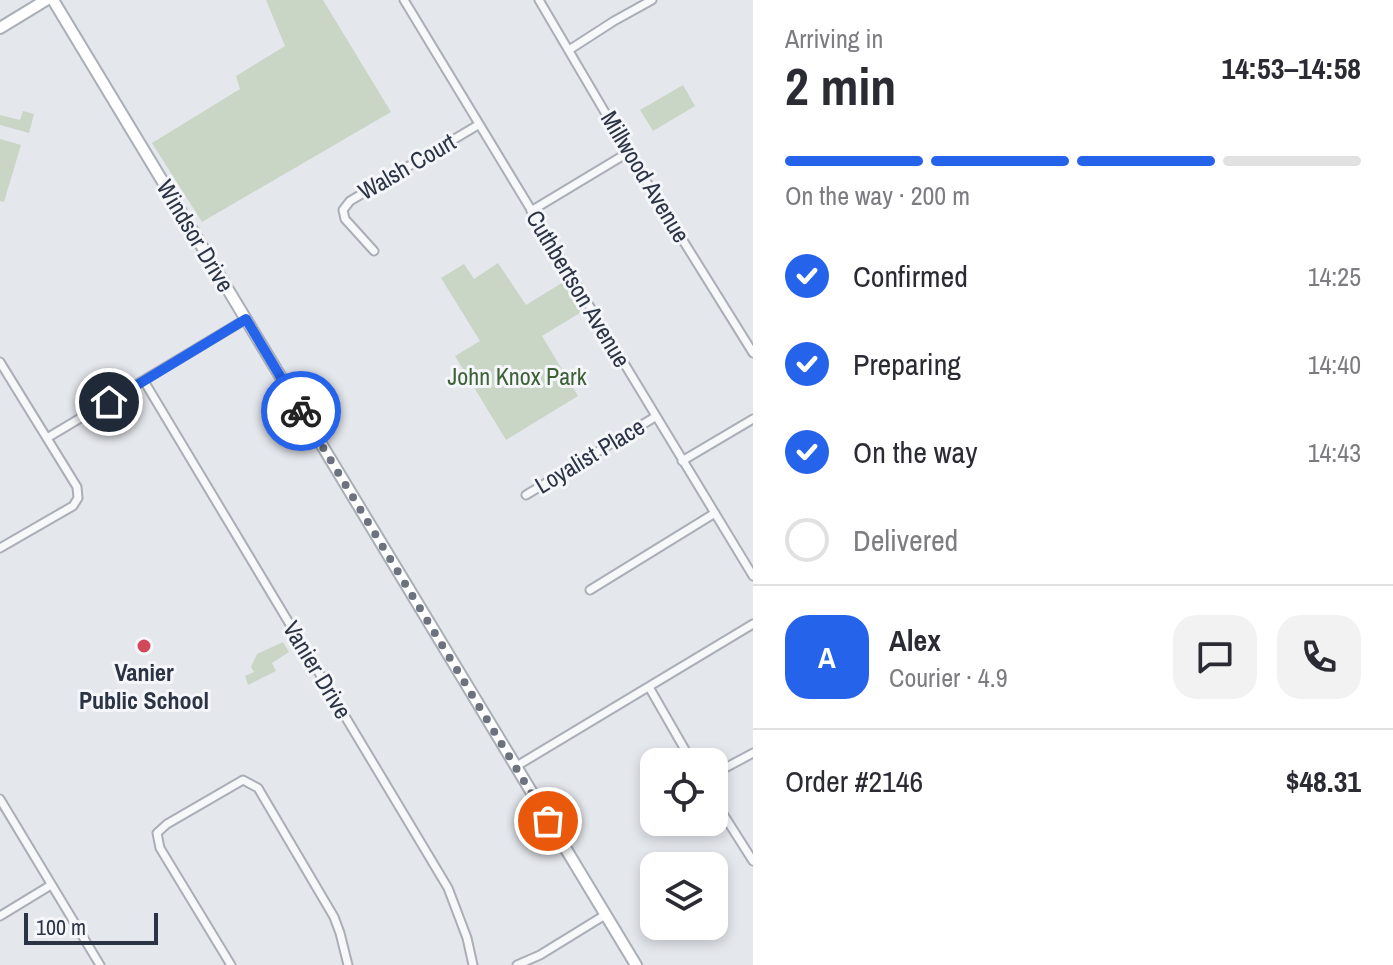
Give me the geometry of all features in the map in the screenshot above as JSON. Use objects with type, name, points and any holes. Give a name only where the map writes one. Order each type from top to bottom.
[{"type":"street","points":[[0,28],[46,0]]},
{"type":"street","name":"Windsor Drive","points":[[53,0],[636,965]]},
{"type":"street","name":"Cuthbertson Avenue","points":[[404,0],[753,576]]},
{"type":"street","name":"Millwood Avenue","points":[[539,0],[753,353]]},
{"type":"street","points":[[569,50],[652,0]]},
{"type":"street","name":"Walsh Court","points":[[374,251],[345,219],[343,210],[350,201],[478,125]]},
{"type":"street","points":[[531,211],[629,152]]},
{"type":"street","points":[[47,438],[246,319]]},
{"type":"street","points":[[0,362],[77,487],[78,498],[73,506],[0,548]]},
{"type":"street","name":"Vanier Drive","points":[[144,381],[448,888],[467,938],[473,965]]},
{"type":"street","name":"Loyalist Place","points":[[526,495],[655,417]]},
{"type":"street","points":[[682,461],[753,419]]},
{"type":"street","points":[[590,590],[715,513]]},
{"type":"street","points":[[515,767],[753,624]]},
{"type":"street","points":[[649,687],[684,748]]},
{"type":"street","points":[[728,768],[753,753]]},
{"type":"street","points":[[231,965],[160,848],[157,833],[167,824],[243,780],[258,788],[334,917],[348,965]]},
{"type":"street","points":[[0,799],[100,965]]},
{"type":"street","points":[[728,822],[753,861]]},
{"type":"street","points":[[0,916],[51,885]]},
{"type":"street","points":[[517,965],[540,955],[605,915]]},
{"type":"green space","points":[[266,0],[323,0],[391,112],[202,222],[152,143],[240,89],[236,76],[285,46]]},
{"type":"green space","points":[[683,85],[695,106],[653,131],[640,110]]},
{"type":"green space","points":[[23,111],[34,114],[29,133],[0,125],[0,115],[20,120]]},
{"type":"green space","points":[[0,139],[21,145],[4,202],[0,201]]},
{"type":"green space","name":"John Knox Park","points":[[498,263],[526,305],[565,281],[583,311],[542,336],[578,396],[506,440],[455,356],[480,341],[441,278],[464,264],[474,279]]},
{"type":"green space","points":[[283,642],[289,652],[272,663],[276,671],[248,685],[245,676],[254,672],[251,667],[257,654]]},
{"type":"way so far","points":[[301,411],[548,821]]},
{"type":"place","name":"Vanier Public School","points":[[144,646]]},
{"type":"route","points":[[109,402],[246,319],[301,411]]}]
